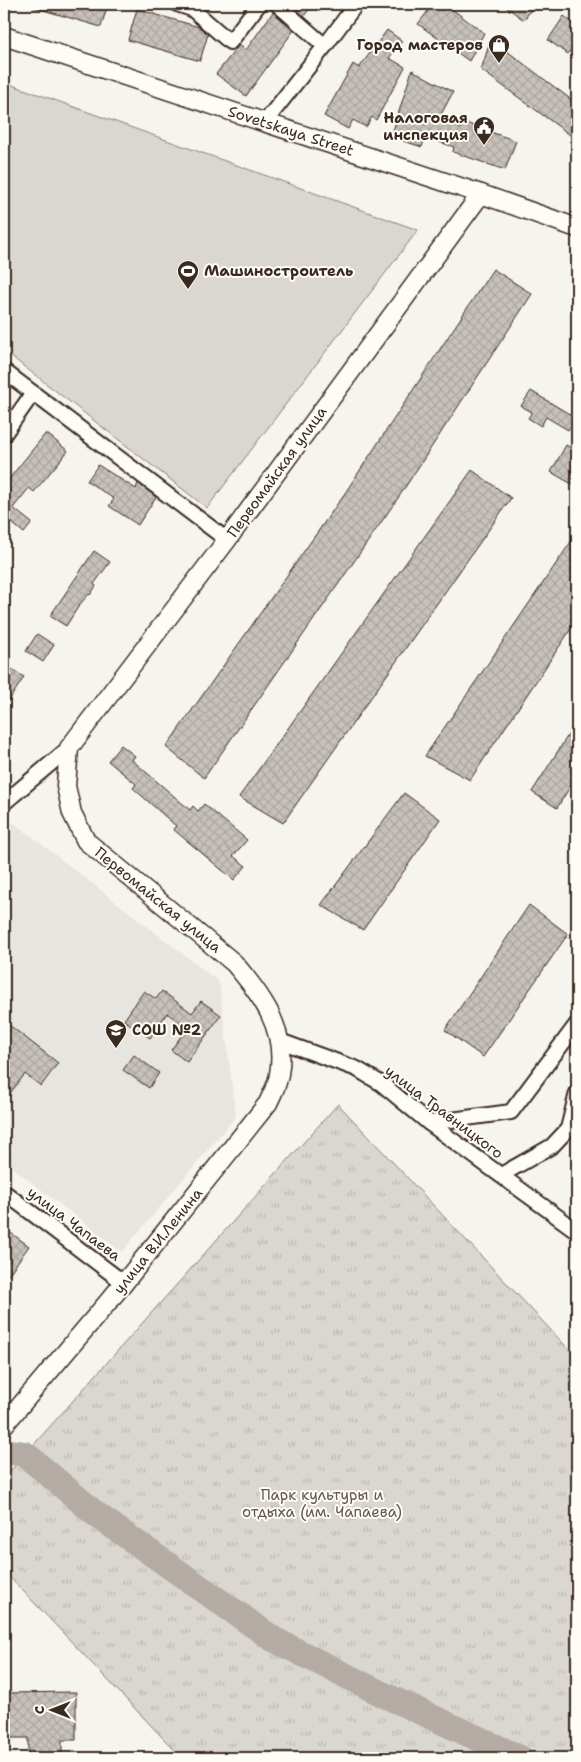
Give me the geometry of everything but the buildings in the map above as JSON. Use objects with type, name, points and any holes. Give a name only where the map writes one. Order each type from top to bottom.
[{"type":"main road","name":"Sovetskaya Street","points":[[4,36],[481,194],[577,228]]},
{"type":"main road","name":"Первомайская улица","points":[[280,1041],[272,1016],[254,987],[234,963],[86,841],[72,813],[66,786],[69,748],[227,540],[481,194]]},
{"type":"main road","name":"улица В.И.Ленина","points":[[4,1425],[124,1283],[268,1103],[279,1075],[280,1041]]},
{"type":"street","points":[[177,4],[192,9],[230,42],[259,4]]},
{"type":"street","points":[[277,4],[325,46]]},
{"type":"street","points":[[265,122],[356,4]]},
{"type":"street","points":[[4,371],[227,540]]},
{"type":"street","points":[[4,434],[34,394]]},
{"type":"street","name":"Первомайская улица","points":[[4,803],[69,748]]},
{"type":"street","points":[[429,1123],[511,1112],[577,1024]]},
{"type":"street","name":"улица Травницкого","points":[[280,1041],[357,1069],[382,1084],[429,1123],[577,1231]]},
{"type":"street","points":[[501,1175],[552,1146],[573,1127],[577,1093]]},
{"type":"street","name":"улица Чапаева","points":[[4,1192],[124,1283]]},
{"type":"shaded area","name":"СОШ №2","points":[[13,822],[219,982],[236,1116],[122,1252],[4,1161],[4,834]]},
{"type":"green space","name":"Машиностроитель","points":[[4,82],[418,230],[207,508],[4,351]]},
{"type":"green space","name":"Парк культуры и отдыха (им. Чапаева)","points":[[338,1104],[577,1358],[577,1758],[182,1758],[4,1571],[4,1478]]},
{"type":"waterway","points":[[4,1451],[25,1454],[97,1515],[273,1639],[380,1693],[520,1758]]},
{"type":"place","name":"Город мастеров","points":[[499,64]]},
{"type":"place","name":"Налоговая инспекция","points":[[484,146]]},
{"type":"place","name":"Машиностроитель","points":[[188,290]]},
{"type":"place","name":"СОШ №2","points":[[116,1049]]}]
